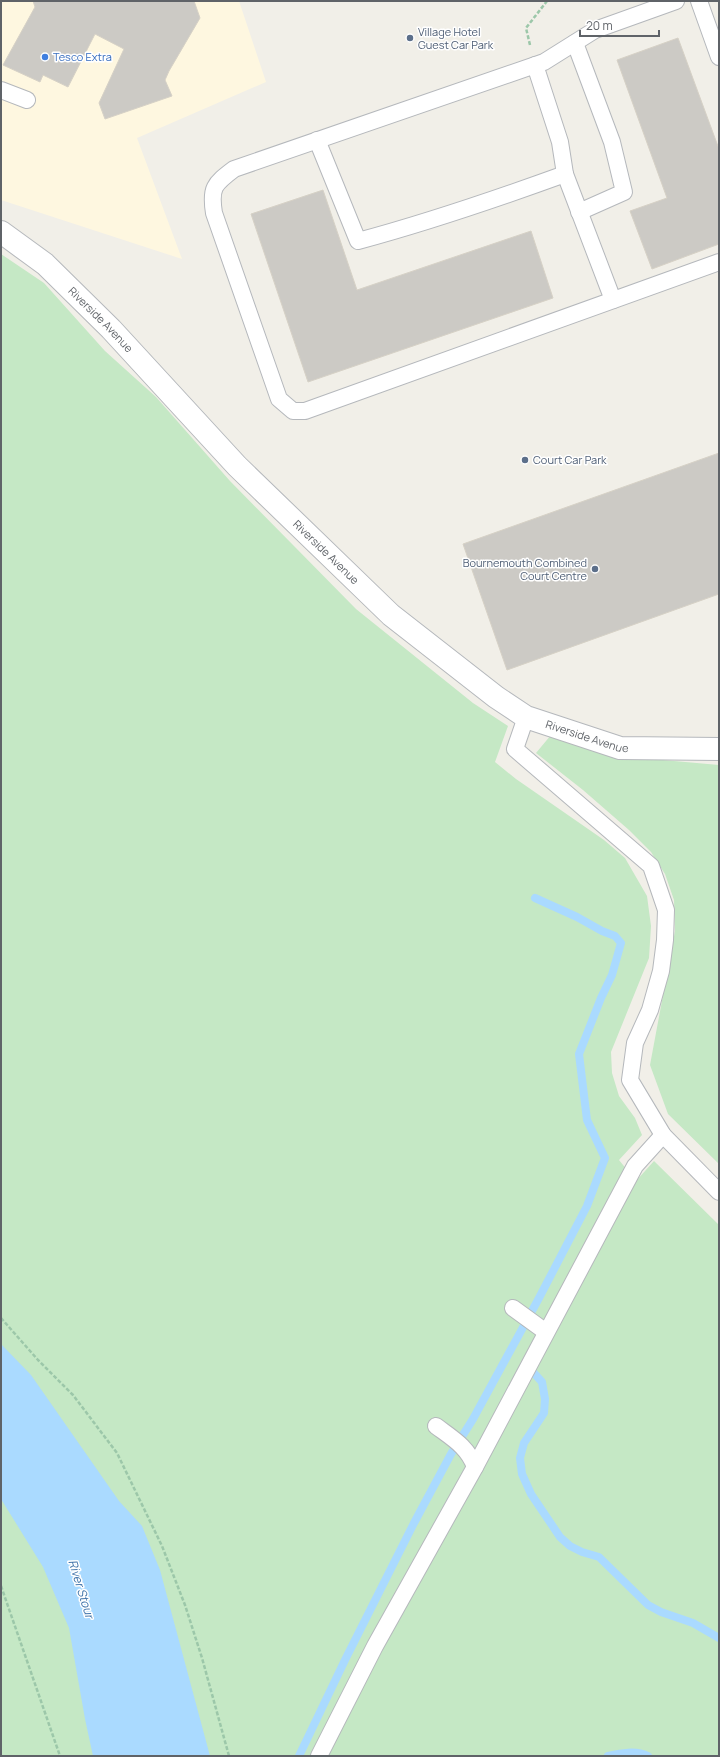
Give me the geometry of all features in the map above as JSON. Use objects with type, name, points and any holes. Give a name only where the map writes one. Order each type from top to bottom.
[{"type":"street","name":"Riverside Avenue","points":[[1,232],[50,269],[110,329],[237,466],[390,615],[496,697],[526,717],[620,748],[719,749]]},
{"type":"lane","points":[[676,1],[596,30],[544,62],[234,169],[218,181],[212,196],[214,213],[279,399],[293,411],[305,411],[719,262]]},
{"type":"lane","points":[[699,1],[719,57]]},
{"type":"lane","points":[[575,43],[612,142],[624,192],[579,212]]},
{"type":"lane","points":[[535,65],[560,142],[565,174],[613,300]]},
{"type":"lane","points":[[1,90],[28,100]]},
{"type":"lane","points":[[317,140],[358,241],[473,208],[565,174]]},
{"type":"lane","points":[[526,717],[515,749],[651,866],[666,910],[665,940],[660,971],[650,1010],[635,1043],[630,1080],[663,1135],[719,1192]]},
{"type":"lane","points":[[319,1756],[375,1646],[475,1467],[635,1166],[663,1135]]},
{"type":"lane","points":[[513,1308],[546,1332]]},
{"type":"lane","points":[[436,1426],[467,1450],[475,1467]]},
{"type":"path","points":[[535,65],[526,28],[547,1]]},
{"type":"path","points":[[1,1318],[38,1360],[74,1395],[117,1453],[162,1546],[185,1605],[202,1658],[229,1756]]},
{"type":"path","points":[[1,1586],[60,1756]]},
{"type":"shaded area","points":[[1,1],[239,1],[266,82],[137,138],[182,259],[1,200]]},
{"type":"green space","points":[[1,254],[44,283],[105,351],[156,397],[230,481],[356,609],[473,703],[508,726],[495,762],[516,779],[604,840],[625,858],[647,896],[651,926],[649,958],[611,1052],[612,1073],[619,1096],[635,1118],[642,1135],[619,1160],[636,1181],[654,1161],[719,1225],[719,1756],[1,1756]]},
{"type":"green space","points":[[551,735],[618,756],[719,765],[719,1164],[668,1114],[650,1065],[675,931],[674,900],[665,874],[651,852],[629,830],[583,790],[536,753]]},
{"type":"water","name":"River Stour","points":[[1,1344],[31,1375],[119,1501],[142,1526],[160,1570],[210,1756],[93,1756],[69,1628],[43,1567],[1,1499]]},
{"type":"building","name":"Tesco Extra","points":[[33,1],[194,1],[200,18],[165,80],[172,96],[105,119],[99,103],[124,49],[95,34],[68,87],[43,75],[40,82],[3,65],[35,7]]},
{"type":"building","points":[[678,38],[719,149],[719,244],[652,269],[630,211],[667,198],[617,60]]},
{"type":"building","points":[[323,190],[357,290],[531,231],[553,298],[308,382],[251,214]]},
{"type":"building","name":"Bournemouth Combined Court Centre","points":[[719,453],[719,594],[507,670],[463,544]]},
{"type":"waterway","points":[[299,1756],[345,1660],[414,1523],[451,1454],[473,1419],[587,1206],[605,1158],[587,1120],[579,1054],[601,998],[612,975],[621,943],[615,936],[535,898]]},
{"type":"waterway","points":[[532,1371],[542,1382],[545,1399],[544,1413],[524,1443],[520,1458],[522,1474],[531,1494],[560,1537],[570,1546],[582,1552],[599,1557],[648,1605],[661,1612],[693,1623],[719,1638]]},
{"type":"waterway","points":[[608,1756],[623,1753],[639,1753],[648,1756]]},
{"type":"place","name":"Village Hotel Guest Car Park","points":[[410,38]]},
{"type":"place","name":"Tesco Extra","points":[[45,57]]},
{"type":"place","name":"Court Car Park","points":[[525,460]]},
{"type":"place","name":"Bournemouth Combined Court Centre","points":[[595,569]]}]
